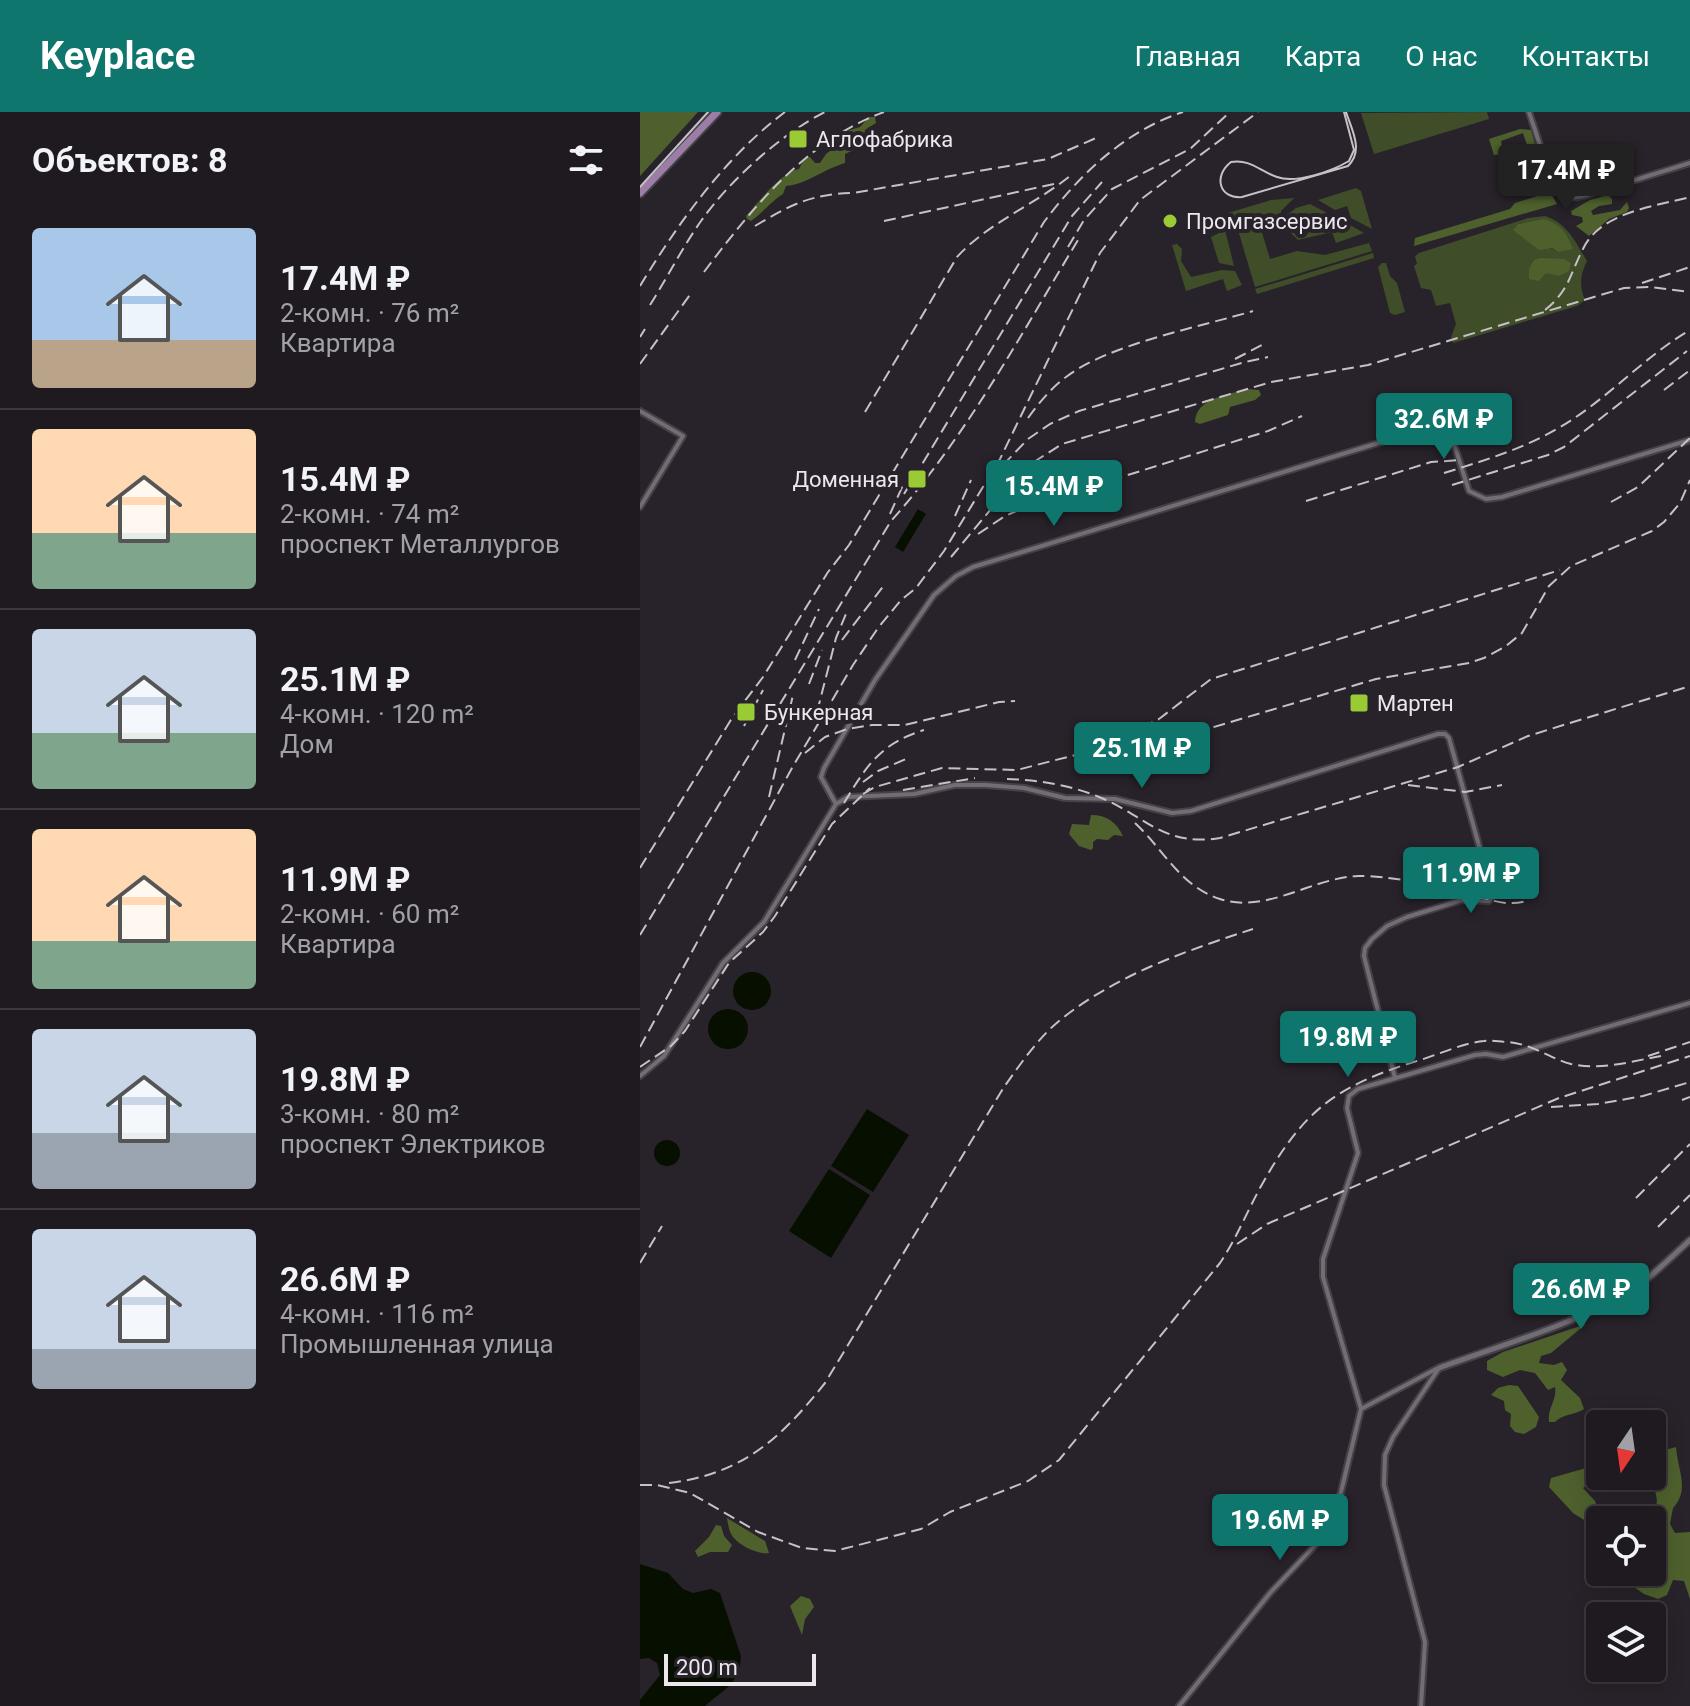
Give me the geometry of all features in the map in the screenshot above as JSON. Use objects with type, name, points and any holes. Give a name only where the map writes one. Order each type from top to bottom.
[{"type":"main road","points":[[640,193],[717,112]]},
{"type":"street","points":[[1529,112],[1555,190],[1562,197],[1587,195],[1690,163]]},
{"type":"street","points":[[640,411],[683,436],[640,507]]},
{"type":"street","points":[[836,804],[821,777],[824,768],[875,680],[929,603],[956,576],[973,567],[1447,422],[1469,491],[1486,499],[1502,497],[1690,440]]},
{"type":"street","points":[[640,1076],[664,1056],[723,963],[764,922],[836,804],[848,797],[914,794],[955,785],[986,785],[1024,788],[1065,798],[1115,799],[1172,813],[1191,811],[1445,734],[1449,738],[1469,804],[1493,896],[1489,901],[1462,900],[1407,917],[1387,926],[1365,948],[1364,956],[1395,1078]]},
{"type":"street","points":[[1179,1706],[1270,1593],[1323,1537],[1341,1492],[1361,1409],[1326,1292],[1323,1259],[1358,1153],[1347,1108],[1349,1096],[1358,1089],[1475,1055],[1503,1057],[1690,1003]]},
{"type":"street","points":[[1361,1409],[1418,1377],[1570,1320],[1619,1298],[1690,1240]]},
{"type":"street","points":[[1421,1706],[1425,1642],[1384,1485],[1384,1464],[1393,1437],[1439,1368]]},
{"type":"green space","points":[[640,112],[698,112],[640,176]]},
{"type":"green space","points":[[1487,112],[1489,119],[1374,154],[1361,113]]},
{"type":"green space","points":[[869,117],[875,117],[876,123],[865,130],[862,146],[845,154],[845,163],[786,186],[783,194],[756,218],[751,221],[747,219],[746,216],[771,188],[785,175],[799,169],[804,159],[810,157],[815,163],[820,163],[834,148],[837,134],[860,127]]},
{"type":"green space","points":[[1520,129],[1531,130],[1536,148],[1529,151],[1523,133],[1501,141],[1504,154],[1494,155],[1489,139]]},
{"type":"green space","points":[[1356,188],[1361,191],[1372,229],[1351,218],[1347,206],[1335,210],[1318,200]]},
{"type":"green space","points":[[1550,192],[1557,204],[1414,246],[1415,238],[1510,209],[1515,203]]},
{"type":"green space","points":[[1608,195],[1612,204],[1599,206],[1591,211],[1593,215],[1620,210],[1627,202],[1629,208],[1627,212],[1609,219],[1589,236],[1576,226],[1583,222],[1582,217],[1572,215],[1571,211],[1590,200]]},
{"type":"green space","points":[[1294,198],[1281,211],[1281,217],[1260,226],[1270,259],[1297,251],[1325,255],[1369,243],[1372,251],[1255,287],[1235,220],[1228,213],[1271,200]]},
{"type":"green space","points":[[1310,204],[1329,214],[1311,220],[1302,216],[1295,218],[1292,228],[1296,236],[1305,237],[1313,227],[1317,229],[1332,221],[1335,230],[1350,225],[1364,233],[1336,243],[1332,232],[1298,240],[1289,231],[1287,215],[1296,208]]},
{"type":"green space","points":[[1545,216],[1553,219],[1574,240],[1587,261],[1581,280],[1585,300],[1577,306],[1453,343],[1451,337],[1456,324],[1450,303],[1436,306],[1431,290],[1421,288],[1414,266],[1417,264],[1415,256],[1528,218]],"holes":[[[1543,219],[1558,252],[1526,239],[1514,230],[1518,224]]]},
{"type":"green space","points":[[1543,219],[1562,230],[1573,249],[1558,252],[1552,248],[1539,250],[1513,230],[1518,224]]},
{"type":"green space","points":[[1225,230],[1234,266],[1219,263],[1211,237]]},
{"type":"green space","points":[[1177,244],[1182,249],[1181,261],[1191,277],[1222,270],[1235,271],[1242,285],[1227,291],[1223,279],[1186,291],[1172,245]]},
{"type":"green space","points":[[1373,253],[1374,258],[1257,294],[1255,289]]},
{"type":"green space","points":[[1564,259],[1571,263],[1569,271],[1559,276],[1546,273],[1539,281],[1529,279],[1529,269],[1534,260]]},
{"type":"green space","points":[[1386,263],[1390,276],[1397,283],[1405,312],[1390,313],[1378,267]]},
{"type":"green space","points":[[1247,389],[1259,390],[1261,395],[1255,400],[1230,407],[1228,415],[1200,424],[1195,422],[1197,414],[1207,403]]},
{"type":"green space","points":[[1091,815],[1110,820],[1123,836],[1097,839],[1091,850],[1079,846],[1069,834],[1072,824],[1089,825]]},
{"type":"green space","points":[[1586,1324],[1551,1353],[1541,1356],[1539,1363],[1554,1365],[1562,1362],[1567,1370],[1561,1380],[1580,1398],[1584,1409],[1580,1411],[1549,1422],[1555,1387],[1548,1390],[1535,1373],[1520,1370],[1503,1377],[1487,1370],[1487,1361],[1503,1352]]},
{"type":"green space","points":[[1518,1386],[1539,1417],[1536,1427],[1524,1434],[1515,1432],[1510,1426],[1511,1414],[1505,1410],[1504,1401],[1491,1395],[1498,1388]]},
{"type":"green space","points":[[1676,1447],[1682,1480],[1681,1494],[1673,1508],[1670,1524],[1675,1533],[1690,1532],[1690,1599],[1684,1581],[1673,1580],[1667,1595],[1658,1599],[1633,1586],[1666,1586],[1666,1506],[1655,1506],[1655,1490],[1666,1490],[1666,1450]]},
{"type":"green space","points":[[1586,1468],[1586,1486],[1583,1488],[1597,1506],[1586,1506],[1586,1521],[1573,1513],[1549,1487],[1551,1478]]},
{"type":"green space","points":[[727,1518],[765,1541],[769,1553],[755,1551],[736,1540]]},
{"type":"green space","points":[[716,1525],[721,1526],[724,1536],[732,1545],[728,1552],[710,1552],[698,1557],[695,1551]]},
{"type":"green space","points":[[801,1596],[810,1599],[814,1607],[805,1619],[802,1635],[790,1606]]},
{"type":"shaded area","points":[[918,509],[926,514],[903,552],[895,547]]},
{"type":"shaded area","points":[[752,972],[765,978],[771,991],[765,1004],[752,1010],[739,1004],[733,991],[739,978]]},
{"type":"shaded area","points":[[728,1009],[742,1015],[748,1029],[742,1043],[728,1049],[714,1043],[708,1029],[714,1015]]},
{"type":"shaded area","points":[[867,1109],[909,1135],[873,1192],[831,1166]]},
{"type":"shaded area","points":[[667,1140],[676,1144],[680,1153],[676,1162],[667,1166],[658,1162],[654,1153],[658,1144]]},
{"type":"shaded area","points":[[829,1169],[870,1195],[831,1258],[789,1231]]},
{"type":"shaded area","points":[[640,1564],[668,1573],[683,1589],[693,1593],[711,1589],[720,1593],[741,1656],[740,1665],[725,1690],[705,1706],[640,1706],[640,1700],[660,1675],[657,1663],[649,1658],[640,1659]]},
{"type":"tram line","points":[[640,187],[708,112]]},
{"type":"tram line","points":[[1344,112],[1354,150],[1349,161],[1324,172],[1294,179],[1277,177],[1244,162],[1231,162],[1222,174],[1221,186],[1228,194],[1242,197],[1348,166],[1356,147],[1346,112]]},
{"type":"railway","points":[[640,286],[671,238],[723,170],[785,112]]},
{"type":"railway","points":[[650,305],[694,231],[726,190],[774,146],[825,112]]},
{"type":"railway","points":[[704,272],[783,178],[830,140],[884,112]]},
{"type":"railway","points":[[640,868],[732,718],[763,677],[828,572],[849,545],[1044,222],[1073,187],[1105,156],[1142,130],[1183,112]]},
{"type":"railway","points":[[1068,247],[1084,220],[1112,189],[1190,149],[1230,112]]},
{"type":"railway","points":[[640,1047],[792,768],[853,665],[878,628],[901,600],[916,588],[944,551],[1000,459],[1100,253],[1140,200],[1258,112]]},
{"type":"railway","points":[[755,226],[813,198],[1048,159],[1096,138]]},
{"type":"railway","points":[[865,412],[957,257],[983,234],[1070,176]]},
{"type":"railway","points":[[904,494],[1072,216],[1102,182]]},
{"type":"railway","points":[[884,221],[1054,184]]},
{"type":"railway","points":[[1545,310],[1565,288],[1584,247],[1603,226],[1631,212],[1690,197]]},
{"type":"railway","points":[[640,935],[891,521],[968,420],[1078,240]]},
{"type":"railway","points":[[1642,283],[1690,267]]},
{"type":"railway","points":[[951,557],[1026,467],[1062,444],[1271,382],[1368,365],[1624,288],[1651,287],[1690,292]]},
{"type":"railway","points":[[640,364],[692,292]]},
{"type":"railway","points":[[1028,418],[1061,381],[1084,365],[1130,346],[1253,311]]},
{"type":"railway","points":[[640,337],[645,329]]},
{"type":"railway","points":[[1444,473],[1510,451],[1558,428],[1690,330]]},
{"type":"railway","points":[[1235,359],[1264,344]]},
{"type":"railway","points":[[1452,485],[1548,455],[1564,447],[1687,351]]},
{"type":"railway","points":[[1003,465],[1028,439],[1050,424],[1079,411],[1268,357]]},
{"type":"railway","points":[[1664,390],[1690,370]]},
{"type":"railway","points":[[978,534],[1005,516],[1026,507],[1268,431],[1302,416]]},
{"type":"railway","points":[[1611,502],[1638,487],[1690,438]]},
{"type":"railway","points":[[1306,501],[1431,462],[1461,460]]},
{"type":"railway","points":[[955,516],[971,480]]},
{"type":"railway","points":[[863,794],[875,787],[942,768],[1017,770],[1145,737],[1207,729],[1376,679],[1484,658],[1522,633],[1549,586],[1571,566],[1652,531],[1664,522],[1680,503],[1690,480]]},
{"type":"railway","points":[[890,514],[903,485]]},
{"type":"railway","points":[[1126,736],[1159,719],[1211,679],[1560,570]]},
{"type":"railway","points":[[842,640],[885,584]]},
{"type":"railway","points":[[795,660],[819,609]]},
{"type":"railway","points":[[817,712],[836,638],[848,609]]},
{"type":"railway","points":[[809,684],[822,650]]},
{"type":"railway","points":[[1007,779],[1054,784],[1088,793],[1169,834],[1200,840],[1220,838],[1458,767],[1528,736],[1690,686]]},
{"type":"railway","points":[[744,726],[763,690]]},
{"type":"railway","points":[[769,797],[793,695]]},
{"type":"railway","points":[[805,753],[825,737],[847,729],[905,725],[999,702],[1015,701]]},
{"type":"railway","points":[[844,803],[885,749],[924,730]]},
{"type":"railway","points":[[863,782],[878,771],[906,759]]},
{"type":"railway","points":[[903,790],[975,778]]},
{"type":"railway","points":[[1408,785],[1465,792],[1502,785]]},
{"type":"railway","points":[[640,1067],[671,1046],[685,1031],[729,963],[763,932],[775,916],[832,824],[870,788]]},
{"type":"railway","points":[[1135,823],[1183,876],[1220,899],[1255,902],[1358,876],[1428,884],[1504,903],[1527,901]]},
{"type":"railway","points":[[1466,887],[1493,888],[1521,883]]},
{"type":"railway","points":[[669,1483],[695,1478],[739,1462],[776,1436],[809,1403],[825,1383],[1004,1087],[1055,1024],[1085,1002],[1131,976],[1253,929]]},
{"type":"railway","points":[[640,1485],[657,1485],[690,1493],[758,1532],[802,1548],[835,1551],[921,1529],[950,1512],[1028,1481],[1059,1460],[1220,1263],[1260,1188],[1291,1139],[1324,1104],[1343,1091],[1390,1070],[1484,1041],[1517,1043],[1582,1066],[1661,1056]]},
{"type":"railway","points":[[1648,1056],[1690,1042]]},
{"type":"railway","points":[[1237,1244],[1267,1224],[1559,1098],[1690,1056]]},
{"type":"railway","points":[[1551,1107],[1598,1104],[1643,1096],[1690,1082]]},
{"type":"railway","points":[[1682,1100],[1690,1097]]},
{"type":"railway","points":[[1636,1198],[1690,1144]]},
{"type":"railway","points":[[1658,1227],[1690,1195]]},
{"type":"railway","points":[[640,1263],[662,1226]]},
{"type":"place","name":"Аглофабрика","points":[[798,139]]},
{"type":"place","name":"Промгазсервис","points":[[1170,221]]},
{"type":"place","name":"Доменная","points":[[917,479]]},
{"type":"place","name":"Мартен","points":[[1359,703]]},
{"type":"place","name":"Бункерная","points":[[746,712]]}]
